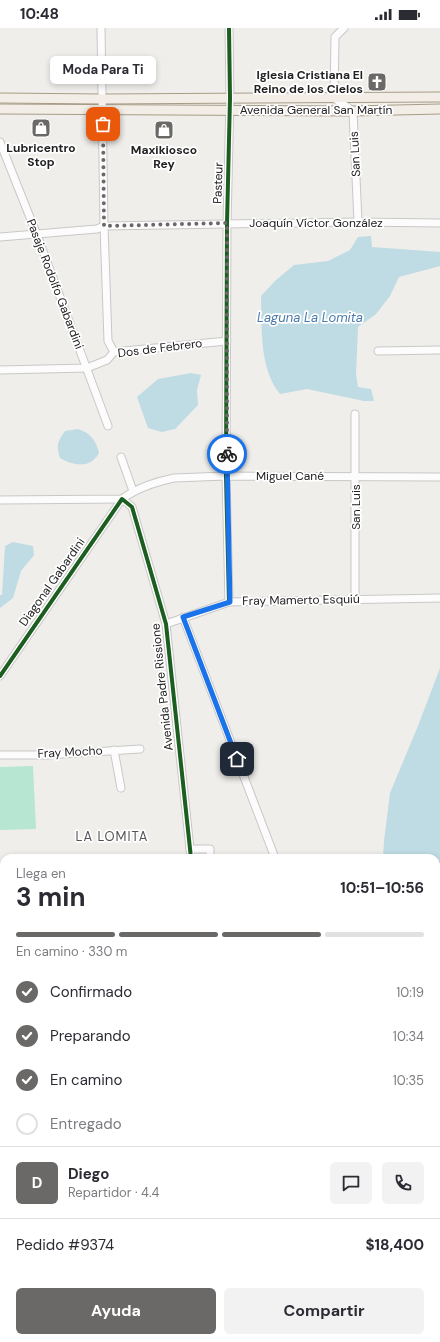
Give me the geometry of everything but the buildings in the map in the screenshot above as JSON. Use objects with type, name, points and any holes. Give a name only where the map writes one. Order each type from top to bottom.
[{"type":"main road","name":"Avenida General San Martín","points":[[0,98],[440,98]]},
{"type":"main road","name":"Avenida General San Martín","points":[[0,109],[353,111],[440,109]]},
{"type":"street","points":[[101,28],[104,226],[108,341],[114,352]]},
{"type":"street","name":"Pasteur","points":[[229,28],[230,110],[227,223],[226,476],[230,602]]},
{"type":"street","points":[[344,28],[335,37],[334,98],[353,111]]},
{"type":"street","name":"San Luis","points":[[353,111],[358,222]]},
{"type":"street","name":"Pasaje Rodolfo Gabardini","points":[[0,142],[37,235],[108,426]]},
{"type":"street","name":"Joaquín Víctor González","points":[[0,237],[37,235],[104,226],[227,223],[440,223]]},
{"type":"street","name":"Dos de Febrero","points":[[0,370],[86,368],[107,360],[114,352],[227,341]]},
{"type":"street","points":[[378,351],[440,350]]},
{"type":"street","name":"San Luis","points":[[355,414],[355,599]]},
{"type":"street","points":[[121,458],[133,491]]},
{"type":"street","name":"Miguel Cané","points":[[122,499],[133,491],[174,478],[226,476],[440,477]]},
{"type":"street","points":[[0,500],[122,499]]},
{"type":"street","name":"Avenida Padre Rissione","points":[[122,499],[132,507],[166,624],[177,739],[191,854]]},
{"type":"street","name":"Diagonal Gabardini","points":[[0,676],[122,499]]},
{"type":"street","name":"Fray Mamerto Esquiú","points":[[166,624],[230,602],[440,598]]},
{"type":"street","points":[[183,617],[273,854]]},
{"type":"street","name":"Fray Mocho","points":[[0,755],[47,755],[140,748]]},
{"type":"street","points":[[114,750],[121,788]]},
{"type":"street","points":[[190,849],[210,849],[210,854]]},
{"type":"green space","points":[[33,766],[36,829],[0,830],[0,767]]},
{"type":"water","name":"Laguna La Lomita","points":[[371,236],[372,247],[440,252],[440,266],[399,277],[390,296],[376,314],[358,327],[356,374],[358,387],[371,389],[374,401],[364,401],[307,389],[280,394],[273,384],[265,360],[262,334],[261,296],[276,280],[294,265],[328,261],[350,250],[358,237]]},
{"type":"water","points":[[191,373],[201,375],[197,390],[198,405],[175,429],[162,432],[148,428],[137,397],[158,379]]},
{"type":"water","points":[[78,429],[92,438],[99,453],[91,462],[86,464],[76,464],[65,461],[60,458],[59,454],[58,444],[65,431]]},
{"type":"water","points":[[13,542],[33,546],[34,555],[21,571],[13,598],[0,608],[5,546]]},
{"type":"water","points":[[440,668],[440,854],[383,854],[390,793]]},
{"type":"cycle path","points":[[229,28],[230,98],[227,223],[226,476],[229,602]]},
{"type":"cycle path","points":[[0,676],[122,499],[132,507],[166,624],[191,854]]},
{"type":"way so far","points":[[103,124],[104,226],[227,223],[227,454]]},
{"type":"place","name":"Iglesia Cristiana El Reino de los Cielos","points":[[377,82]]},
{"type":"place","name":"Moda Para Ti","points":[[103,124]]},
{"type":"place","name":"Lubricentro Stop","points":[[41,128]]},
{"type":"place","name":"Maxikiosco Rey","points":[[164,130]]},
{"type":"district","name":"LA LOMITA","points":[[112,836]]},
{"type":"route","points":[[227,454],[226,476],[230,602],[183,617],[237,759]]}]
